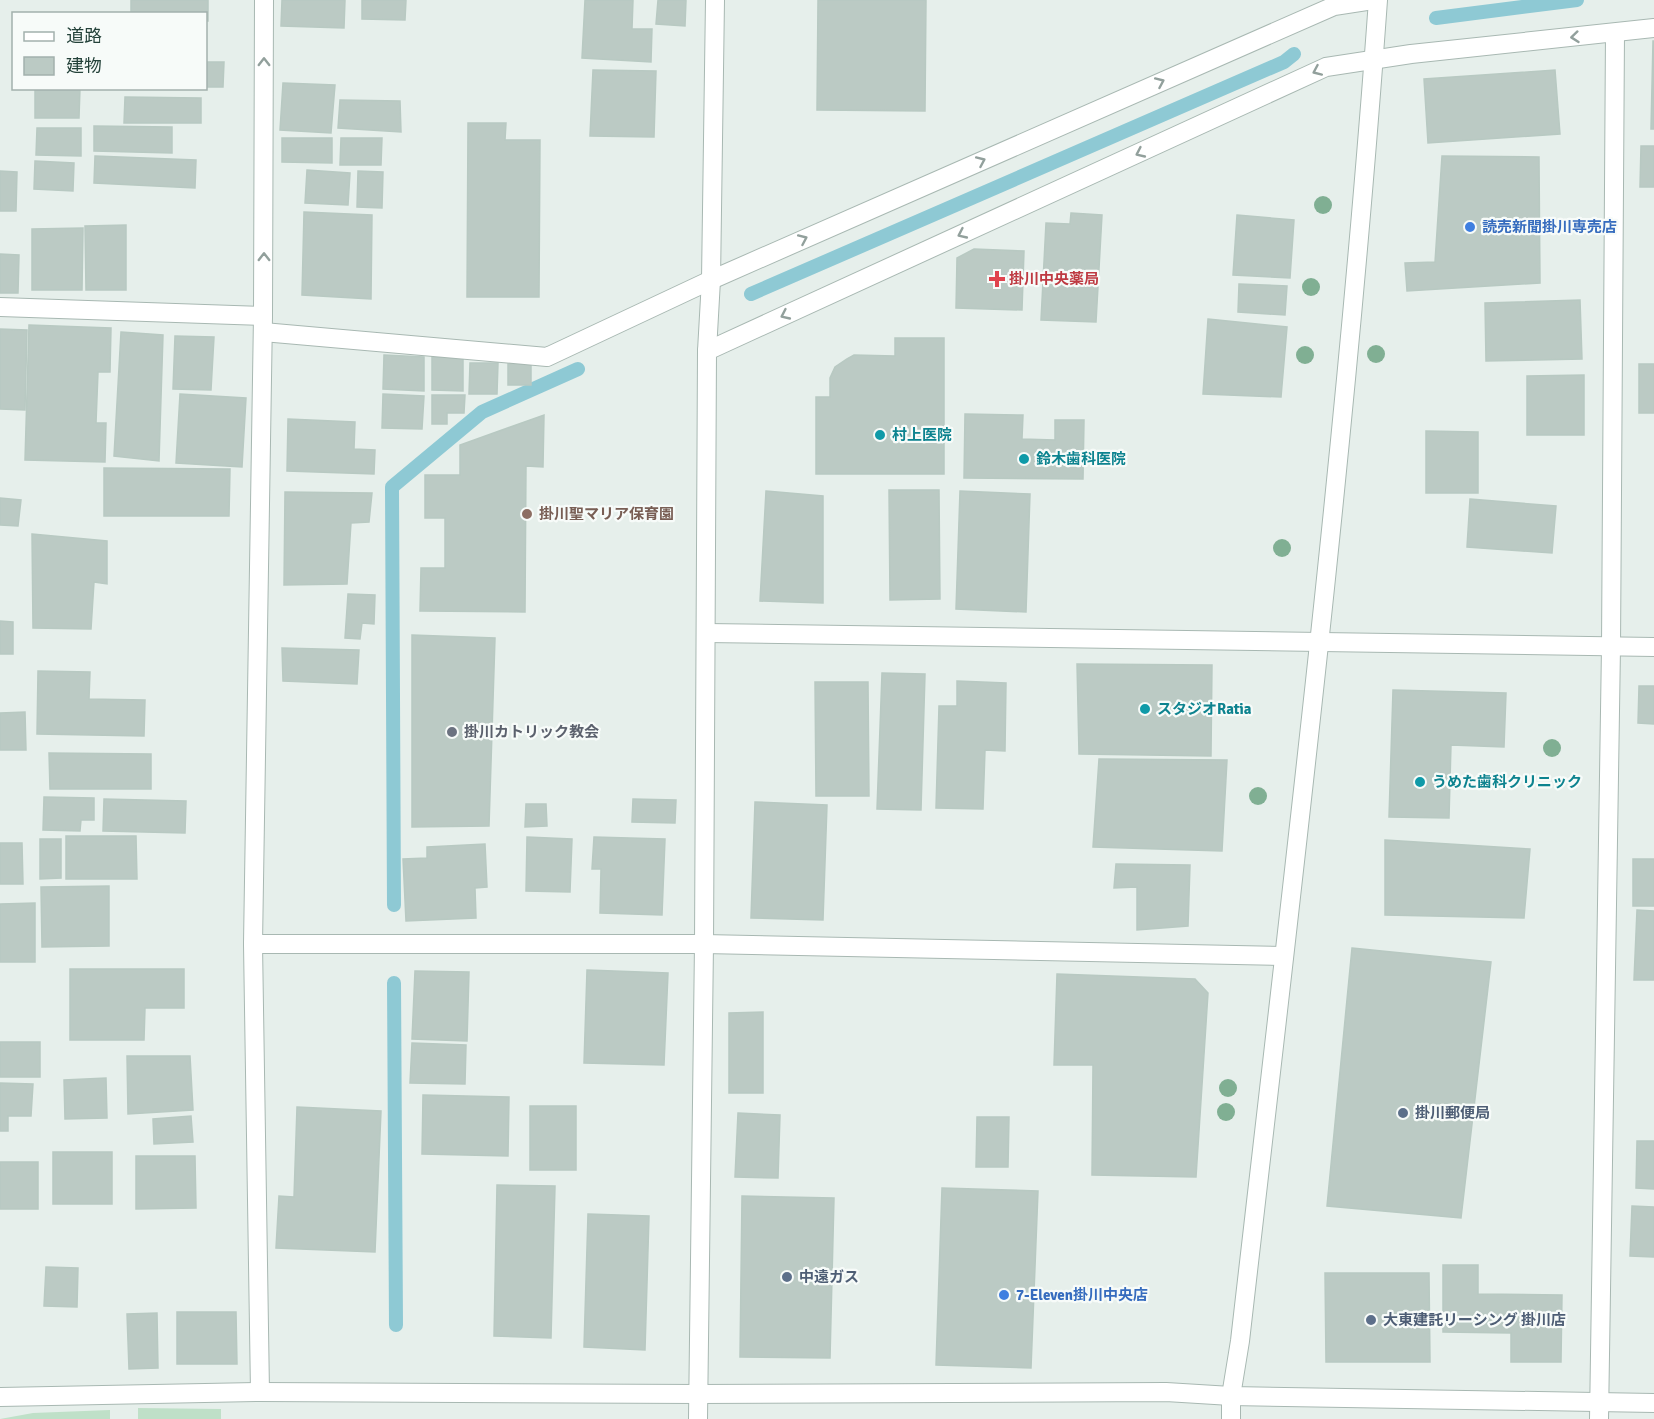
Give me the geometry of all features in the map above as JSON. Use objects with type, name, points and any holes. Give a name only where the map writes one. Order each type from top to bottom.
[{"type":"street","points":[[260,1392],[253,945],[263,324],[264,0]]},
{"type":"street","points":[[699,1419],[704,944],[706,351],[711,280],[716,0]]},
{"type":"street","points":[[0,307],[263,324],[547,357],[711,280],[1334,6],[1372,0]]},
{"type":"street","points":[[1231,1419],[1320,642],[1378,0]]},
{"type":"street","points":[[706,351],[1326,67],[1411,54],[1654,28]]},
{"type":"street","points":[[1599,1411],[1611,647],[1615,33]]},
{"type":"street","points":[[706,633],[1654,647]]},
{"type":"street","points":[[253,945],[704,944],[1284,956]]},
{"type":"street","points":[[0,1397],[260,1392],[699,1394],[1166,1392],[1599,1411],[1654,1404]]},
{"type":"green space","points":[[138,1408],[221,1409],[221,1419],[138,1419]]},
{"type":"green space","points":[[110,1410],[110,1419],[0,1419],[33,1413]]},
{"type":"building","points":[[131,0],[208,0],[208,21],[207,12],[131,12]]},
{"type":"building","points":[[282,0],[345,0],[344,28],[281,26]]},
{"type":"building","points":[[362,0],[406,0],[405,20],[362,19]]},
{"type":"building","points":[[585,0],[633,0],[632,29],[652,29],[651,62],[582,58]]},
{"type":"building","points":[[658,0],[686,0],[685,26],[656,24]]},
{"type":"building","points":[[818,0],[926,0],[925,111],[817,110]]},
{"type":"building","points":[[1653,41],[1654,129],[1651,129]]},
{"type":"building","points":[[207,62],[224,62],[223,87],[207,87]]},
{"type":"building","points":[[593,70],[656,71],[654,137],[590,136]]},
{"type":"building","points":[[1555,70],[1560,134],[1428,143],[1424,79]]},
{"type":"building","points":[[283,83],[335,85],[331,133],[280,130]]},
{"type":"building","points":[[35,90],[80,90],[79,118],[35,118]]},
{"type":"building","points":[[125,97],[201,98],[201,123],[124,123]]},
{"type":"building","points":[[340,100],[400,101],[401,132],[338,128]]},
{"type":"building","points":[[468,123],[506,123],[505,140],[540,140],[539,297],[467,297]]},
{"type":"building","points":[[94,126],[172,127],[172,153],[94,151]]},
{"type":"building","points":[[37,128],[81,128],[81,156],[36,155]]},
{"type":"building","points":[[282,138],[332,138],[332,163],[282,162]]},
{"type":"building","points":[[341,138],[382,138],[381,165],[340,165]]},
{"type":"building","points":[[1641,146],[1654,146],[1654,187],[1640,187]]},
{"type":"building","points":[[95,156],[196,160],[195,188],[94,183]]},
{"type":"building","points":[[1442,156],[1539,157],[1540,283],[1407,291],[1405,263],[1435,262]]},
{"type":"building","points":[[35,161],[74,163],[73,191],[34,189]]},
{"type":"building","points":[[307,170],[350,173],[348,205],[305,203]]},
{"type":"building","points":[[0,171],[17,172],[16,211],[0,211]]},
{"type":"building","points":[[358,171],[383,172],[382,208],[357,207]]},
{"type":"building","points":[[304,212],[372,215],[371,299],[302,295]]},
{"type":"building","points":[[1071,213],[1102,215],[1096,322],[1041,320],[1046,223],[1070,224]]},
{"type":"building","points":[[1237,215],[1294,220],[1290,278],[1233,275]]},
{"type":"building","points":[[126,225],[126,290],[86,290],[85,226]]},
{"type":"building","points":[[83,228],[82,290],[32,290],[32,229]]},
{"type":"building","points":[[974,249],[1024,251],[1022,310],[956,308],[957,258]]},
{"type":"building","points":[[0,254],[19,255],[18,293],[0,293]]},
{"type":"building","points":[[1239,284],[1287,286],[1285,315],[1238,312]]},
{"type":"building","points":[[1580,300],[1582,359],[1486,361],[1485,303]]},
{"type":"building","points":[[1208,319],[1287,327],[1281,397],[1203,394]]},
{"type":"building","points":[[29,325],[111,328],[110,372],[98,372],[96,423],[106,423],[105,462],[25,460]]},
{"type":"building","points":[[0,329],[27,330],[25,410],[0,409]]},
{"type":"building","points":[[121,332],[163,335],[159,461],[114,456]]},
{"type":"building","points":[[175,336],[214,337],[211,390],[173,389]]},
{"type":"building","name":"村上医院","points":[[895,338],[944,338],[944,474],[816,474],[816,397],[830,397],[830,378],[835,367],[854,355],[895,356]]},
{"type":"building","points":[[384,355],[424,357],[424,391],[383,389]]},
{"type":"building","points":[[432,357],[463,357],[463,391],[432,390]]},
{"type":"building","points":[[470,363],[498,363],[497,394],[469,394]]},
{"type":"building","points":[[531,363],[531,385],[508,385],[508,364]]},
{"type":"building","points":[[1639,364],[1654,364],[1654,413],[1639,413]]},
{"type":"building","points":[[1584,375],[1584,435],[1527,435],[1527,376]]},
{"type":"building","points":[[180,394],[246,398],[242,467],[176,463]]},
{"type":"building","points":[[383,394],[424,396],[422,429],[382,428]]},
{"type":"building","points":[[432,395],[465,395],[464,413],[447,413],[447,424],[432,424]]},
{"type":"building","name":"鈴木歯科医院","points":[[965,414],[1023,415],[1022,439],[1055,440],[1055,420],[1084,420],[1083,479],[964,478]]},
{"type":"building","points":[[544,415],[543,467],[526,466],[525,612],[420,611],[421,568],[445,568],[445,518],[425,518],[425,475],[460,475],[460,445]]},
{"type":"building","points":[[288,419],[355,422],[354,449],[375,450],[374,474],[287,471]]},
{"type":"building","points":[[1426,431],[1478,432],[1478,493],[1426,493]]},
{"type":"building","points":[[104,468],[230,469],[229,516],[104,516]]},
{"type":"building","points":[[889,490],[939,490],[940,599],[890,600]]},
{"type":"building","points":[[766,491],[823,496],[823,603],[760,601]]},
{"type":"building","points":[[960,491],[1030,494],[1026,612],[956,609]]},
{"type":"building","points":[[285,492],[372,493],[369,522],[351,523],[347,584],[284,585]]},
{"type":"building","points":[[0,498],[21,500],[18,526],[0,525]]},
{"type":"building","points":[[1470,499],[1556,506],[1552,553],[1467,547]]},
{"type":"building","points":[[32,534],[107,541],[107,584],[94,582],[91,629],[33,628]]},
{"type":"building","points":[[348,594],[375,595],[374,624],[362,623],[360,639],[345,638]]},
{"type":"building","points":[[0,621],[13,622],[13,654],[0,654]]},
{"type":"building","name":"掛川カトリック教会","points":[[412,635],[495,638],[489,826],[412,827]]},
{"type":"building","points":[[282,648],[359,650],[357,684],[283,681]]},
{"type":"building","name":"スタジオRatia","points":[[1077,664],[1212,665],[1211,756],[1079,754]]},
{"type":"building","points":[[38,671],[90,672],[89,699],[145,700],[144,736],[37,734]]},
{"type":"building","points":[[882,673],[925,674],[921,810],[877,809]]},
{"type":"building","points":[[957,681],[1006,683],[1005,751],[985,750],[983,809],[936,808],[939,706],[957,706]]},
{"type":"building","points":[[815,682],[868,682],[869,796],[816,796]]},
{"type":"building","points":[[1639,686],[1654,686],[1654,724],[1638,723]]},
{"type":"building","name":"うめた歯科クリニック","points":[[1393,690],[1506,693],[1504,747],[1451,745],[1449,818],[1389,817]]},
{"type":"building","points":[[25,712],[26,750],[0,750],[0,713]]},
{"type":"building","points":[[49,753],[151,754],[151,789],[50,789]]},
{"type":"building","points":[[1099,759],[1227,760],[1222,851],[1093,847]]},
{"type":"building","points":[[44,797],[94,798],[94,820],[81,820],[80,831],[43,830]]},
{"type":"building","points":[[104,799],[186,801],[185,833],[103,831]]},
{"type":"building","points":[[633,799],[676,800],[675,823],[632,822]]},
{"type":"building","points":[[755,802],[827,805],[823,920],[751,918]]},
{"type":"building","points":[[526,804],[546,804],[547,826],[525,827]]},
{"type":"building","points":[[66,836],[136,836],[137,879],[66,879]]},
{"type":"building","points":[[527,837],[572,839],[570,892],[526,891]]},
{"type":"building","points":[[594,837],[665,839],[662,915],[600,913],[601,869],[592,869]]},
{"type":"building","points":[[40,839],[61,839],[61,878],[40,879]]},
{"type":"building","points":[[1385,840],[1530,849],[1524,918],[1385,915]]},
{"type":"building","points":[[0,843],[22,843],[23,884],[0,884]]},
{"type":"building","points":[[485,844],[487,887],[475,888],[476,918],[406,921],[403,859],[427,858],[427,847]]},
{"type":"building","points":[[1633,859],[1654,859],[1654,906],[1633,906]]},
{"type":"building","points":[[1116,864],[1190,865],[1188,926],[1137,930],[1137,887],[1114,888]]},
{"type":"building","points":[[109,886],[109,946],[42,947],[41,887]]},
{"type":"building","points":[[35,903],[35,962],[0,962],[0,904]]},
{"type":"building","points":[[1637,910],[1654,911],[1654,980],[1634,980]]},
{"type":"building","points":[[1352,948],[1491,962],[1461,1218],[1327,1206]]},
{"type":"building","points":[[70,969],[184,969],[184,1008],[145,1008],[144,1040],[70,1040]]},
{"type":"building","points":[[587,970],[668,973],[664,1065],[584,1063]]},
{"type":"building","points":[[415,971],[469,972],[467,1041],[412,1039]]},
{"type":"building","points":[[1057,974],[1195,979],[1208,993],[1196,1177],[1092,1175],[1093,1065],[1054,1065]]},
{"type":"building","points":[[763,1012],[763,1093],[729,1093],[729,1013]]},
{"type":"building","points":[[0,1042],[40,1042],[40,1077],[0,1077]]},
{"type":"building","points":[[412,1043],[466,1045],[465,1084],[410,1083]]},
{"type":"building","points":[[127,1056],[190,1056],[193,1110],[128,1114]]},
{"type":"building","points":[[106,1078],[107,1118],[65,1119],[64,1080]]},
{"type":"building","points":[[0,1083],[33,1084],[31,1116],[8,1116],[8,1131],[0,1131]]},
{"type":"building","points":[[423,1095],[509,1097],[508,1156],[422,1154]]},
{"type":"building","points":[[530,1106],[576,1106],[576,1170],[530,1170]]},
{"type":"building","points":[[297,1107],[381,1111],[375,1252],[276,1248],[279,1196],[294,1197]]},
{"type":"building","points":[[738,1113],[780,1115],[778,1178],[735,1177]]},
{"type":"building","points":[[191,1116],[193,1142],[154,1144],[153,1119]]},
{"type":"building","points":[[977,1117],[1009,1117],[1008,1167],[976,1167]]},
{"type":"building","points":[[1637,1141],[1654,1141],[1654,1189],[1636,1188]]},
{"type":"building","points":[[53,1152],[112,1152],[112,1204],[53,1204]]},
{"type":"building","points":[[136,1156],[195,1156],[196,1208],[136,1209]]},
{"type":"building","points":[[0,1162],[38,1162],[38,1209],[0,1209]]},
{"type":"building","points":[[497,1185],[555,1186],[551,1338],[494,1336]]},
{"type":"building","points":[[942,1188],[1038,1191],[1031,1368],[936,1365]]},
{"type":"building","name":"中遠ガス","points":[[742,1196],[834,1198],[830,1358],[740,1357]]},
{"type":"building","points":[[1632,1206],[1654,1207],[1654,1257],[1630,1256]]},
{"type":"building","points":[[588,1214],[649,1216],[645,1350],[584,1347]]},
{"type":"building","points":[[1443,1265],[1478,1265],[1478,1294],[1562,1295],[1561,1362],[1511,1362],[1511,1333],[1443,1332]]},
{"type":"building","points":[[46,1267],[78,1268],[77,1307],[44,1306]]},
{"type":"building","points":[[1325,1273],[1429,1273],[1430,1362],[1326,1362]]},
{"type":"building","points":[[177,1312],[236,1312],[237,1364],[177,1364]]},
{"type":"building","points":[[157,1313],[158,1368],[129,1369],[127,1314]]},
{"type":"waterway","points":[[1436,18],[1577,0]]},
{"type":"waterway","points":[[751,294],[1284,62],[1294,54]]},
{"type":"waterway","points":[[394,905],[392,487],[482,412],[578,369]]},
{"type":"waterway","points":[[394,983],[396,1325]]},
{"type":"place","name":"読売新聞掛川専売店","points":[[1470,227]]},
{"type":"place","name":"掛川中央薬局","points":[[997,279]]},
{"type":"place","name":"村上医院","points":[[880,435]]},
{"type":"place","name":"鈴木歯科医院","points":[[1024,459]]},
{"type":"place","name":"掛川聖マリア保育園","points":[[527,514]]},
{"type":"place","name":"スタジオRatia","points":[[1145,709]]},
{"type":"place","name":"掛川カトリック教会","points":[[452,732]]},
{"type":"place","name":"うめた歯科クリニック","points":[[1420,782]]},
{"type":"place","name":"掛川郵便局","points":[[1403,1113]]},
{"type":"place","name":"中遠ガス","points":[[787,1277]]},
{"type":"place","name":"7-Eleven掛川中央店","points":[[1004,1295]]},
{"type":"place","name":"大東建託リーシング 掛川店","points":[[1371,1320]]}]
